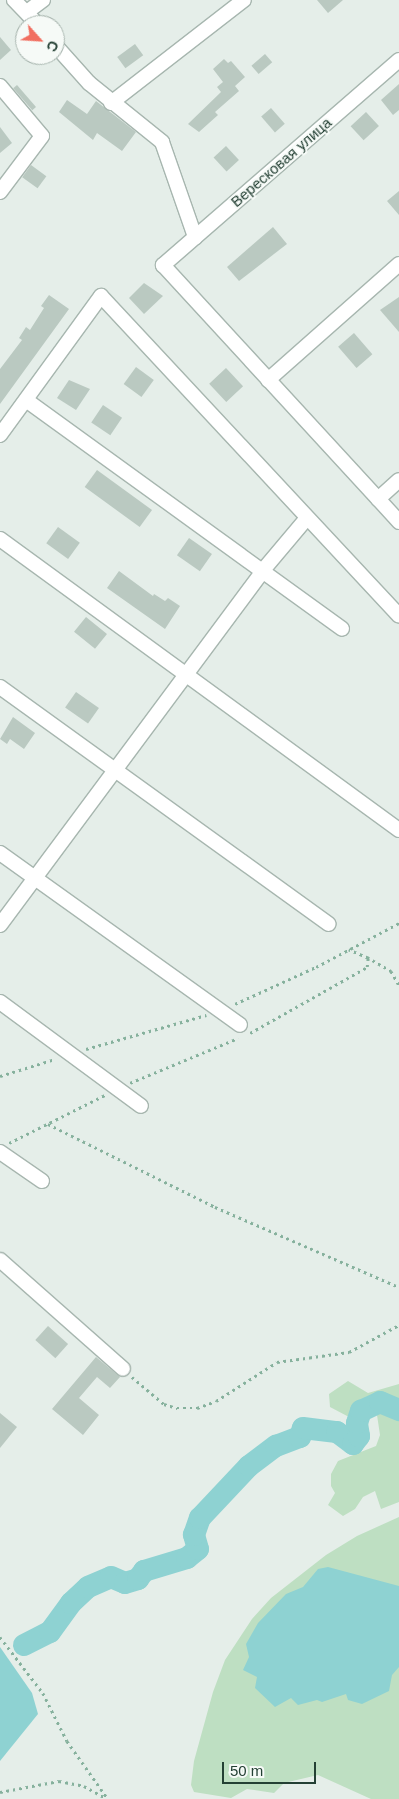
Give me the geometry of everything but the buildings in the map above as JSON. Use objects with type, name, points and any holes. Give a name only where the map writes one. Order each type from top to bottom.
[{"type":"street","points":[[14,0],[30,15]]},
{"type":"street","points":[[27,12],[43,0]]},
{"type":"street","points":[[111,103],[244,0]]},
{"type":"street","points":[[65,55],[111,103],[162,142],[195,237]]},
{"type":"street","name":"Вересковая улица","points":[[268,380],[163,265],[399,60]]},
{"type":"street","points":[[0,86],[42,136],[0,192]]},
{"type":"street","points":[[399,264],[268,380],[399,522]]},
{"type":"street","points":[[0,435],[101,296],[399,616]]},
{"type":"street","points":[[26,400],[264,569],[342,629]]},
{"type":"street","points":[[378,499],[399,480]]},
{"type":"street","points":[[0,925],[264,569],[307,518]]},
{"type":"street","points":[[0,540],[399,830]]},
{"type":"street","points":[[0,687],[329,924]]},
{"type":"street","points":[[0,853],[240,1025]]},
{"type":"street","points":[[0,1002],[116,1090],[141,1106]]},
{"type":"street","points":[[4,1148],[42,1181]]},
{"type":"street","points":[[0,1260],[123,1369]]},
{"type":"path","points":[[349,950],[366,956],[392,971],[399,985]]},
{"type":"path","points":[[366,956],[367,967]]},
{"type":"path","points":[[4,1148],[116,1090],[257,1030],[367,967],[379,963]]},
{"type":"path","points":[[48,1124],[215,1207],[399,1287]]},
{"type":"path","points":[[123,1369],[164,1404],[176,1408],[197,1408],[216,1401],[277,1362],[349,1352],[399,1325]]},
{"type":"path","points":[[0,1637],[43,1693],[47,1707],[67,1741],[107,1799]]},
{"type":"path","points":[[0,1792],[59,1781],[79,1784],[107,1799]]},
{"type":"green space","points":[[348,1381],[368,1393],[399,1384],[399,1502],[381,1509],[375,1491],[363,1497],[355,1509],[343,1516],[328,1505],[335,1493],[331,1486],[331,1474],[338,1461],[376,1446],[380,1435],[377,1415],[361,1411],[349,1417],[330,1407],[329,1394]]},
{"type":"green space","points":[[399,1517],[399,1799],[371,1799],[318,1775],[284,1783],[274,1793],[247,1789],[231,1798],[194,1792],[191,1785],[194,1761],[213,1692],[225,1660],[252,1619],[271,1598],[326,1555],[357,1536]]},
{"type":"water","points":[[328,1567],[399,1586],[399,1667],[392,1675],[389,1691],[362,1704],[348,1700],[346,1694],[322,1702],[317,1700],[298,1705],[291,1698],[275,1707],[255,1688],[257,1677],[243,1670],[249,1657],[246,1644],[258,1623],[286,1594],[303,1587],[318,1569]]},
{"type":"water","points":[[0,1647],[32,1693],[38,1714],[0,1761]]},
{"type":"waterway","points":[[24,1645],[50,1632],[71,1603],[88,1587],[111,1577],[125,1583],[138,1579],[144,1571],[187,1558],[198,1549],[194,1535],[200,1518],[249,1466],[276,1446],[300,1437],[303,1428],[337,1432],[353,1444],[359,1436],[357,1423],[361,1411],[380,1402],[399,1410]]}]
